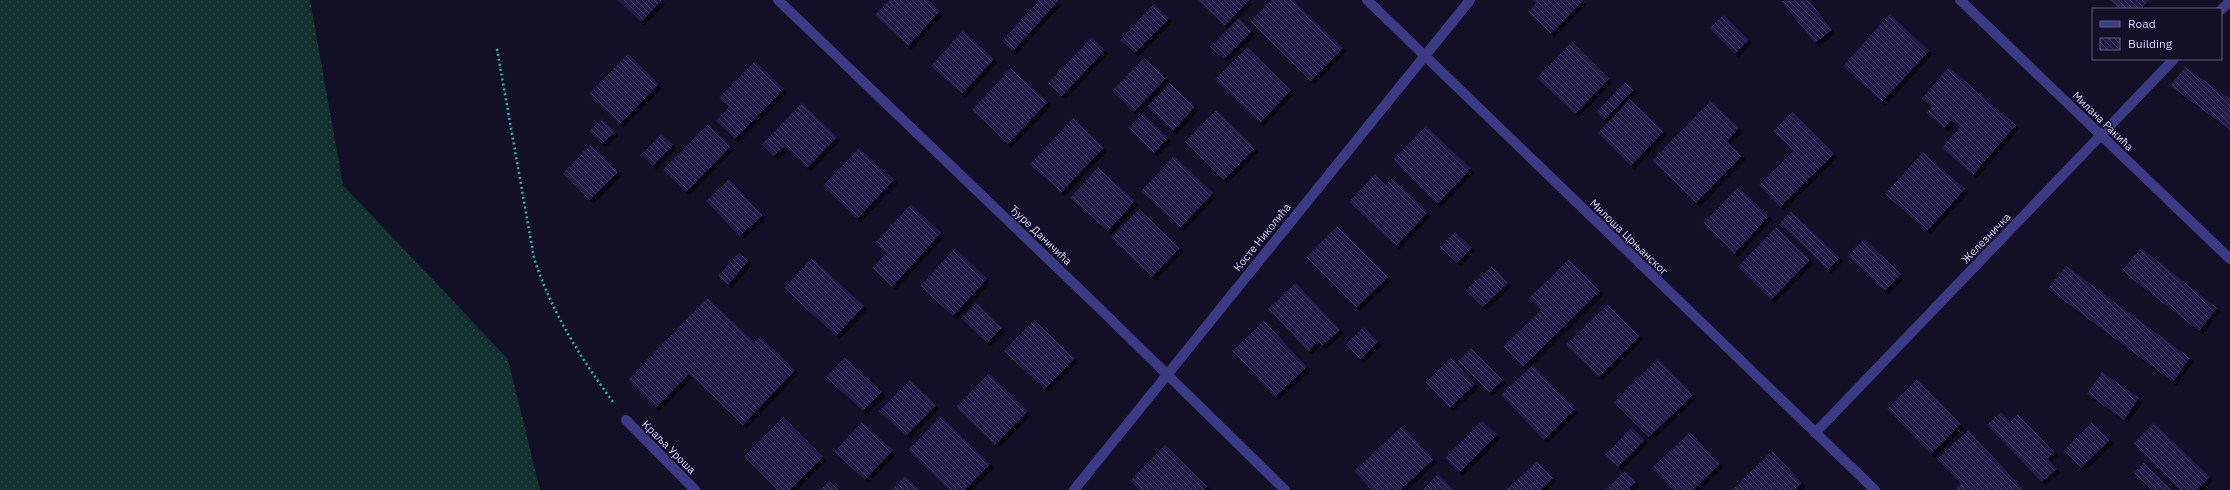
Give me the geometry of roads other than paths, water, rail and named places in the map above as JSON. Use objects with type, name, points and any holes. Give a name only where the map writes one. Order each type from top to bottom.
[{"type":"street","name":"Ђуре Даничића","points":[[778,0],[1168,374],[1285,490]]},
{"type":"street","name":"Милоша Црњанског","points":[[1368,0],[1875,490]]},
{"type":"street","name":"Косте Николића","points":[[1074,490],[1470,0]]},
{"type":"street","name":"Милана Ракића","points":[[1960,0],[2230,259]]},
{"type":"street","points":[[2222,9],[2230,0]]},
{"type":"street","name":"Железничка","points":[[1815,433],[2173,60]]},
{"type":"street","name":"Краља Уроша","points":[[626,420],[695,490]]}]
